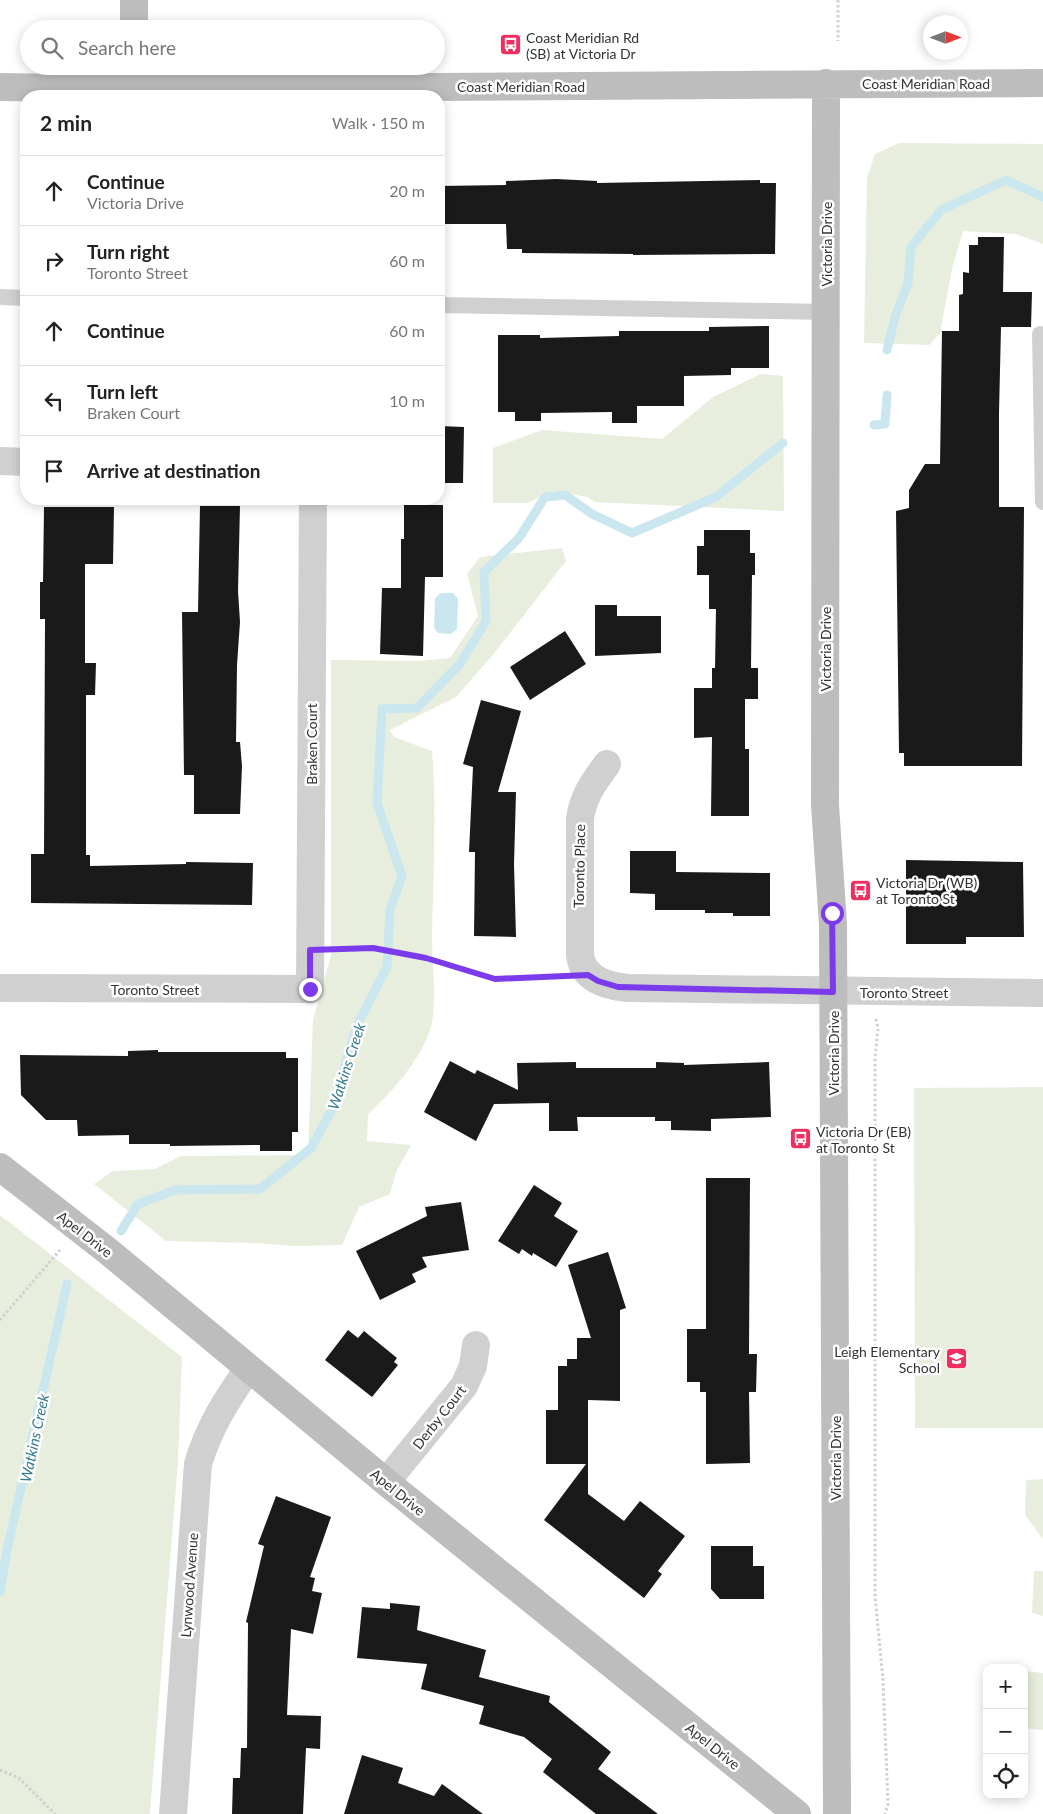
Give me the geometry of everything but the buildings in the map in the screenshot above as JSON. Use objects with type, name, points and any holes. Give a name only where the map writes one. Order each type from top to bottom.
[{"type":"main road","points":[[134,0],[134,20]]},
{"type":"main road","name":"Coast Meridian Road","points":[[0,87],[134,78],[1043,83]]},
{"type":"main road","name":"Victoria Drive","points":[[826,83],[825,805],[833,924],[837,1814]]},
{"type":"main road","name":"Apel Drive","points":[[0,1167],[78,1228],[386,1482],[797,1814]]},
{"type":"street","points":[[0,462],[20,462]]},
{"type":"street","name":"Braken Court","points":[[310,989],[313,505]]},
{"type":"street","name":"Toronto Place","points":[[588,975],[581,962],[578,933],[580,819],[582,803],[589,789],[607,764]]},
{"type":"street","name":"Toronto Street","points":[[588,975],[598,981],[618,987],[833,992],[1043,993]]},
{"type":"street","name":"Toronto Street","points":[[0,988],[310,989]]},
{"type":"street","name":"Derby Court","points":[[386,1482],[464,1386],[473,1366],[476,1345]]},
{"type":"street","name":"Lynwood Avenue","points":[[173,1814],[198,1464],[206,1437],[219,1411],[248,1369]]},
{"type":"lane","points":[[0,297],[20,298]]},
{"type":"lane","points":[[445,305],[826,312]]},
{"type":"lane","points":[[1040,334],[1043,502]]},
{"type":"path","points":[[838,0],[838,40]]},
{"type":"path","points":[[310,950],[373,948],[426,958],[495,979],[588,975]]},
{"type":"path","points":[[876,1022],[878,1028],[875,1058],[875,1595],[883,1690],[888,1804],[885,1814]]},
{"type":"path","points":[[0,1320],[78,1228]]},
{"type":"path","points":[[2,1770],[19,1778],[55,1814]]},
{"type":"green space","points":[[899,143],[1043,144],[1043,244],[1016,234],[963,231],[952,269],[940,333],[929,345],[864,343],[867,178],[875,154]]},
{"type":"green space","points":[[761,374],[783,376],[784,511],[595,502],[587,497],[554,491],[527,503],[493,503],[493,448],[542,430],[662,439],[713,397]]},
{"type":"green space","points":[[562,548],[566,561],[492,656],[456,697],[390,730],[394,737],[432,751],[434,821],[432,938],[434,1000],[432,1024],[418,1056],[395,1087],[368,1114],[367,1141],[411,1145],[396,1172],[390,1194],[359,1207],[342,1245],[295,1246],[166,1241],[94,1184],[113,1171],[155,1169],[181,1156],[308,1155],[313,1020],[331,955],[331,660],[419,661],[450,658],[478,616],[467,574],[480,557]]},
{"type":"green space","points":[[1043,1087],[1043,1428],[915,1428],[914,1088]]},
{"type":"green space","points":[[0,1215],[182,1357],[178,1461],[150,1814],[0,1814]]},
{"type":"green space","points":[[1043,1479],[1043,1539],[1025,1515],[1026,1480]]},
{"type":"green space","points":[[1034,1571],[1043,1571],[1043,1616],[1032,1613]]},
{"type":"green space","points":[[1028,1671],[1043,1673],[1043,1730],[1028,1728]]},
{"type":"water","points":[[441,593],[453,593],[458,599],[457,629],[451,634],[438,633],[434,628],[435,598]]},
{"type":"waterway","name":"Watkins Creek","points":[[887,350],[895,317],[908,283],[911,247],[941,210],[1006,180],[1043,197]]},
{"type":"waterway","name":"Watkins Creek","points":[[874,425],[885,424],[887,395]]},
{"type":"waterway","name":"Watkins Creek","points":[[121,1231],[138,1204],[175,1190],[260,1189],[311,1148],[333,1108],[356,1027],[387,967],[390,910],[402,876],[377,803],[382,709],[417,708],[460,664],[486,621],[484,572],[519,538],[545,497],[565,495],[592,514],[632,533],[716,497],[783,443]]},
{"type":"waterway","name":"Watkins Creek","points":[[0,1592],[7,1550],[67,1284]]},
{"type":"place","name":"Coast Meridian Rd (SB) at Victoria Dr","points":[[510,45]]},
{"type":"place","name":"Victoria Dr (WB) at Toronto St","points":[[860,890]]},
{"type":"place","name":"Victoria Dr (EB) at Toronto St","points":[[800,1139]]},
{"type":"place","name":"Leigh Elementary School","points":[[956,1359]]},
{"type":"route","points":[[310,989],[310,950],[373,948],[426,958],[495,979],[588,975],[610,986],[628,988],[833,992],[832,913]]}]
